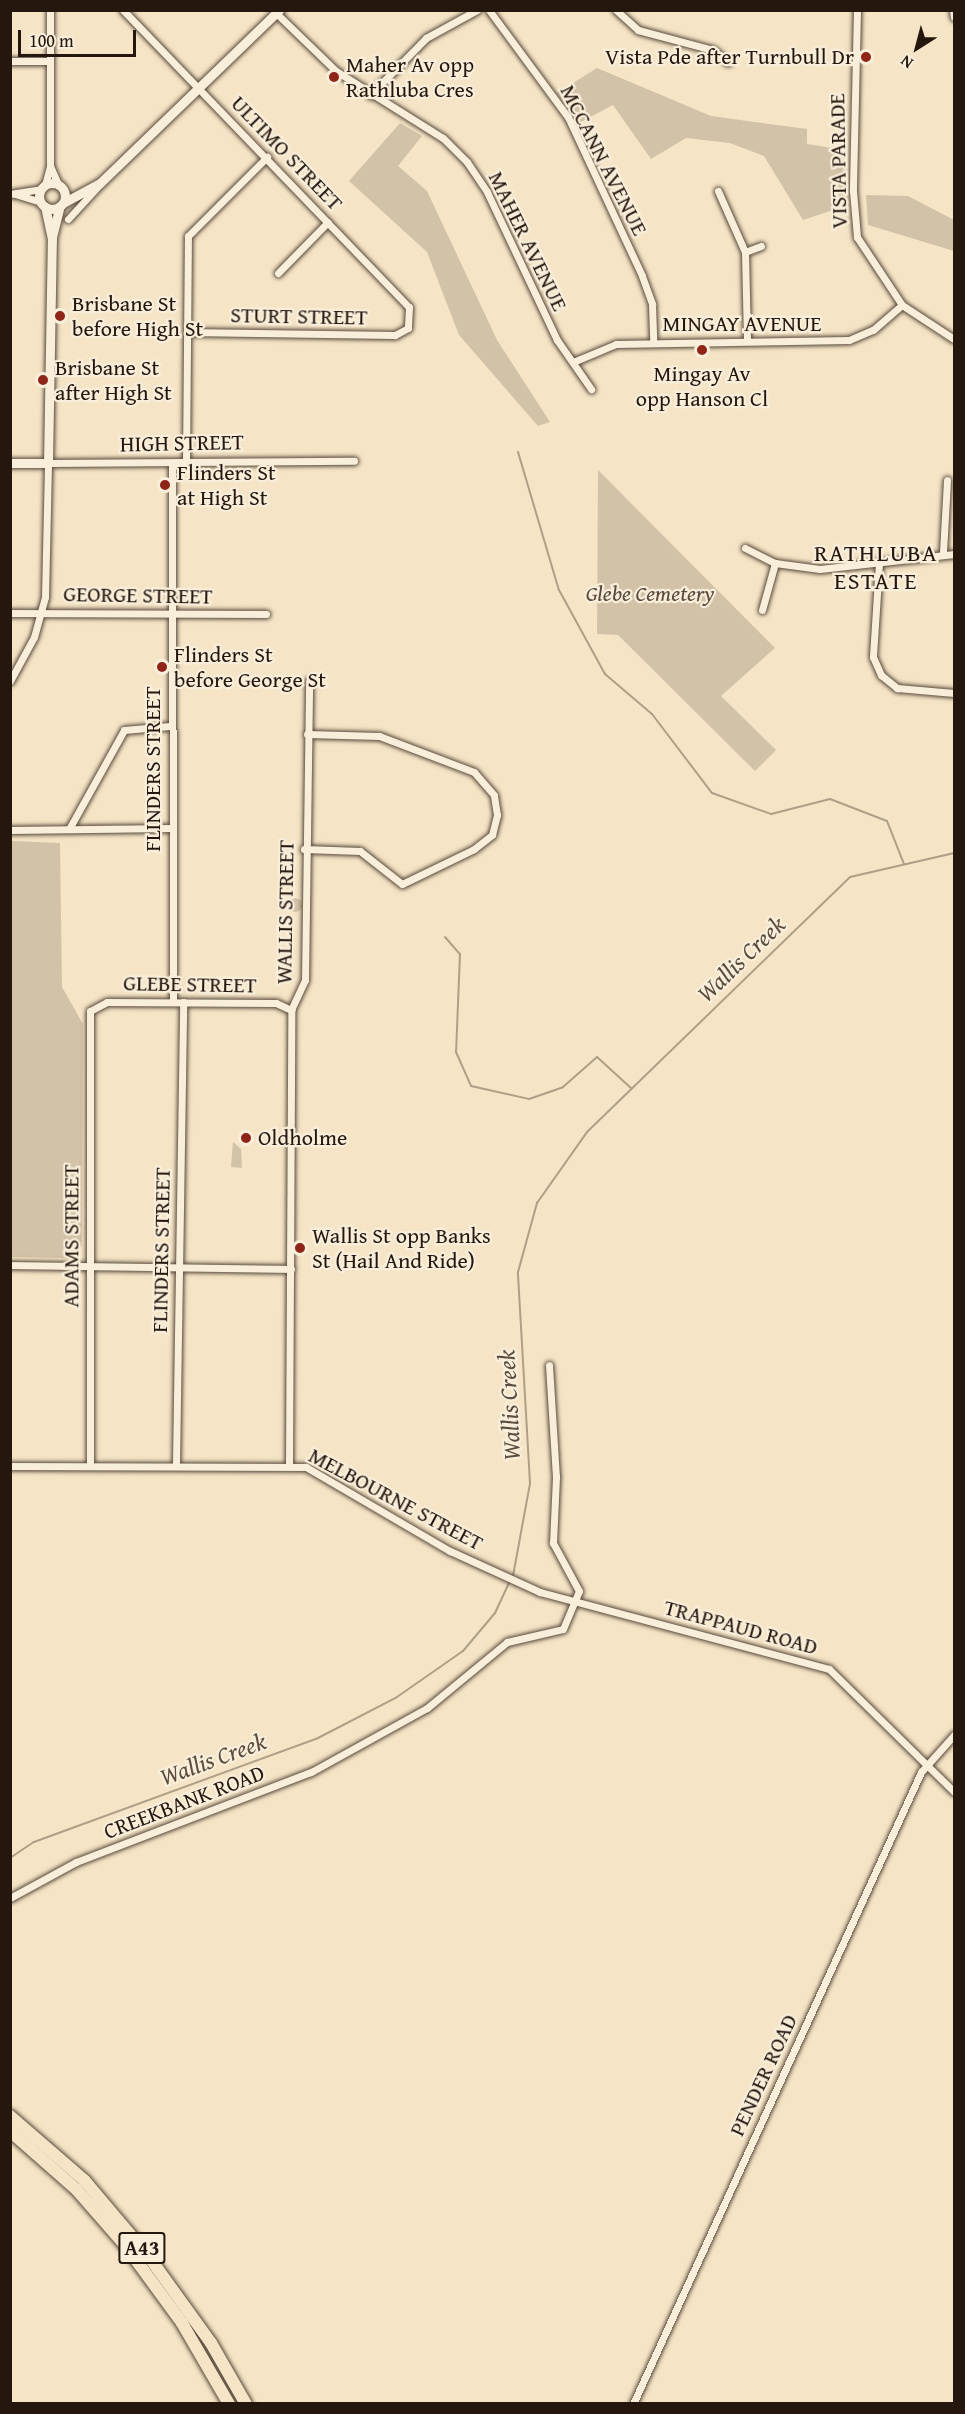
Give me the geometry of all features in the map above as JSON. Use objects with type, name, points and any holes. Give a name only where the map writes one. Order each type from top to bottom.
[{"type":"highway","name":"A43","points":[[10,2116],[85,2181],[149,2257],[212,2343],[246,2403]]},
{"type":"highway","name":"A43","points":[[10,2131],[77,2190],[125,2245],[182,2323],[229,2403]]},
{"type":"main road","points":[[43,205],[62,205],[105,178],[277,12]]},
{"type":"main road","points":[[52,239],[43,205],[43,187],[60,186],[84,190]]},
{"type":"main road","points":[[48,463],[52,239],[62,205],[60,186]]},
{"type":"main road","name":"HIGH STREET","points":[[10,464],[48,463]]},
{"type":"street","points":[[13,194],[43,187],[50,166],[50,10]]},
{"type":"street","name":"ULTIMO STREET","points":[[123,10],[328,222],[401,293],[409,307],[408,328]]},
{"type":"street","points":[[370,95],[426,38],[477,10]]},
{"type":"street","name":"MCCANN AVENUE","points":[[489,10],[568,117],[642,276],[652,304],[653,341]]},
{"type":"street","points":[[616,10],[638,30],[713,50],[728,62]]},
{"type":"street","name":"VISTA PARADE","points":[[857,10],[853,191],[857,237],[902,305],[954,339]]},
{"type":"street","points":[[953,10],[954,17]]},
{"type":"street","name":"MAHER AVENUE","points":[[277,12],[322,60],[370,95],[443,138],[467,162],[487,192],[557,340],[591,389]]},
{"type":"street","points":[[10,61],[50,61]]},
{"type":"street","points":[[186,461],[188,236],[267,157]]},
{"type":"street","points":[[50,166],[60,186]]},
{"type":"street","points":[[68,219],[105,178]]},
{"type":"street","points":[[718,191],[745,252],[747,341]]},
{"type":"street","points":[[13,194],[43,205]]},
{"type":"street","points":[[278,273],[328,222]]},
{"type":"street","points":[[745,252],[761,246]]},
{"type":"street","name":"MINGAY AVENUE","points":[[573,362],[616,344],[653,341],[849,340],[873,330],[902,305]]},
{"type":"street","name":"STURT STREET","points":[[187,332],[395,335],[408,328]]},
{"type":"street","name":"HIGH STREET","points":[[48,463],[172,464],[186,461],[354,461]]},
{"type":"street","points":[[10,681],[42,612],[48,463]]},
{"type":"street","name":"FLINDERS STREET","points":[[172,464],[170,726],[173,1002]]},
{"type":"street","points":[[943,552],[947,480]]},
{"type":"street","points":[[745,548],[775,563],[820,569],[879,563],[943,552],[954,554]]},
{"type":"street","points":[[762,610],[775,563]]},
{"type":"street","points":[[879,563],[873,657],[881,675],[897,687],[954,693]]},
{"type":"street","name":"GEORGE STREET","points":[[10,613],[266,614]]},
{"type":"street","name":"WALLIS STREET","points":[[290,1463],[291,1010],[305,980],[304,849],[309,681]]},
{"type":"street","points":[[69,830],[71,816],[124,730],[170,726]]},
{"type":"street","points":[[304,849],[360,851],[402,884],[474,849],[492,835],[496,815],[494,795],[474,772],[379,736],[307,734]]},
{"type":"street","points":[[10,830],[172,828]]},
{"type":"street","name":"GLEBE STREET","points":[[90,1011],[107,1002],[276,1003],[291,1010]]},
{"type":"street","name":"FLINDERS STREET","points":[[176,1463],[183,1002]]},
{"type":"street","name":"ADAMS STREET","points":[[90,1011],[90,1462]]},
{"type":"street","points":[[10,1265],[291,1269]]},
{"type":"street","points":[[549,1365],[556,1477],[553,1543],[574,1574],[577,1604]]},
{"type":"street","name":"MELBOURNE STREET","points":[[10,1466],[90,1462],[290,1463],[306,1467],[486,1568],[540,1592],[577,1604]]},
{"type":"street","name":"TRAPPAUD ROAD","points":[[577,1604],[830,1669],[954,1792]]},
{"type":"street","name":"CREEKBANK ROAD","points":[[10,1898],[76,1862],[311,1772],[427,1708],[507,1642],[563,1629],[577,1604]]},
{"type":"street","points":[[926,1763],[954,1735]]},
{"type":"street","name":"PENDER ROAD","points":[[633,2403],[926,1763]]},
{"type":"green space","points":[[597,68],[711,116],[807,129],[807,144],[845,150],[845,206],[803,220],[764,156],[730,143],[686,138],[651,159],[613,105],[577,124],[557,93]]},
{"type":"green space","points":[[400,123],[422,136],[398,166],[427,191],[497,340],[550,422],[538,426],[459,335],[427,252],[349,181]]},
{"type":"green space","points":[[866,195],[908,196],[954,220],[954,251],[868,225]]},
{"type":"green space","name":"Glebe Cemetery","points":[[598,470],[775,648],[721,696],[776,750],[755,771],[618,635],[597,634]]},
{"type":"green space","points":[[11,841],[60,843],[62,987],[83,1024],[82,1246],[67,1258],[11,1257]]},
{"type":"green space","points":[[295,898],[300,900],[302,905],[300,910],[295,912],[290,910],[288,905],[290,900]]},
{"type":"green space","points":[[233,1142],[241,1149],[242,1168],[231,1167]]},
{"type":"waterway","points":[[518,452],[559,590],[605,674],[652,714],[712,793],[771,814],[830,799],[887,821],[904,864]]},
{"type":"waterway","name":"Wallis Creek","points":[[513,1576],[530,1483],[518,1272],[537,1203],[587,1132],[850,877],[954,853]]},
{"type":"waterway","points":[[445,937],[460,954],[456,1052],[471,1086],[529,1099],[563,1087],[597,1057],[631,1088]]},
{"type":"waterway","name":"Wallis Creek","points":[[10,1858],[34,1842],[318,1738],[397,1697],[463,1651],[495,1613],[510,1581]]},
{"type":"place","name":"Vista Pde after Turnbull Dr","points":[[866,57]]},
{"type":"place","name":"Maher Av opp Rathluba Cres","points":[[334,77]]},
{"type":"place","name":"Brisbane St before High St","points":[[60,316]]},
{"type":"place","name":"Mingay Av opp Hanson Cl","points":[[702,350]]},
{"type":"place","name":"Brisbane St after High St","points":[[43,380]]},
{"type":"place","name":"Flinders St at High St","points":[[165,485]]},
{"type":"place","name":"Flinders St before George St","points":[[162,667]]},
{"type":"place","name":"Oldholme","points":[[246,1138]]},
{"type":"place","name":"Wallis St opp Banks St (Hail And Ride)","points":[[300,1248]]},
{"type":"district","name":"RATHLUBA ESTATE","points":[[876,567]]}]
